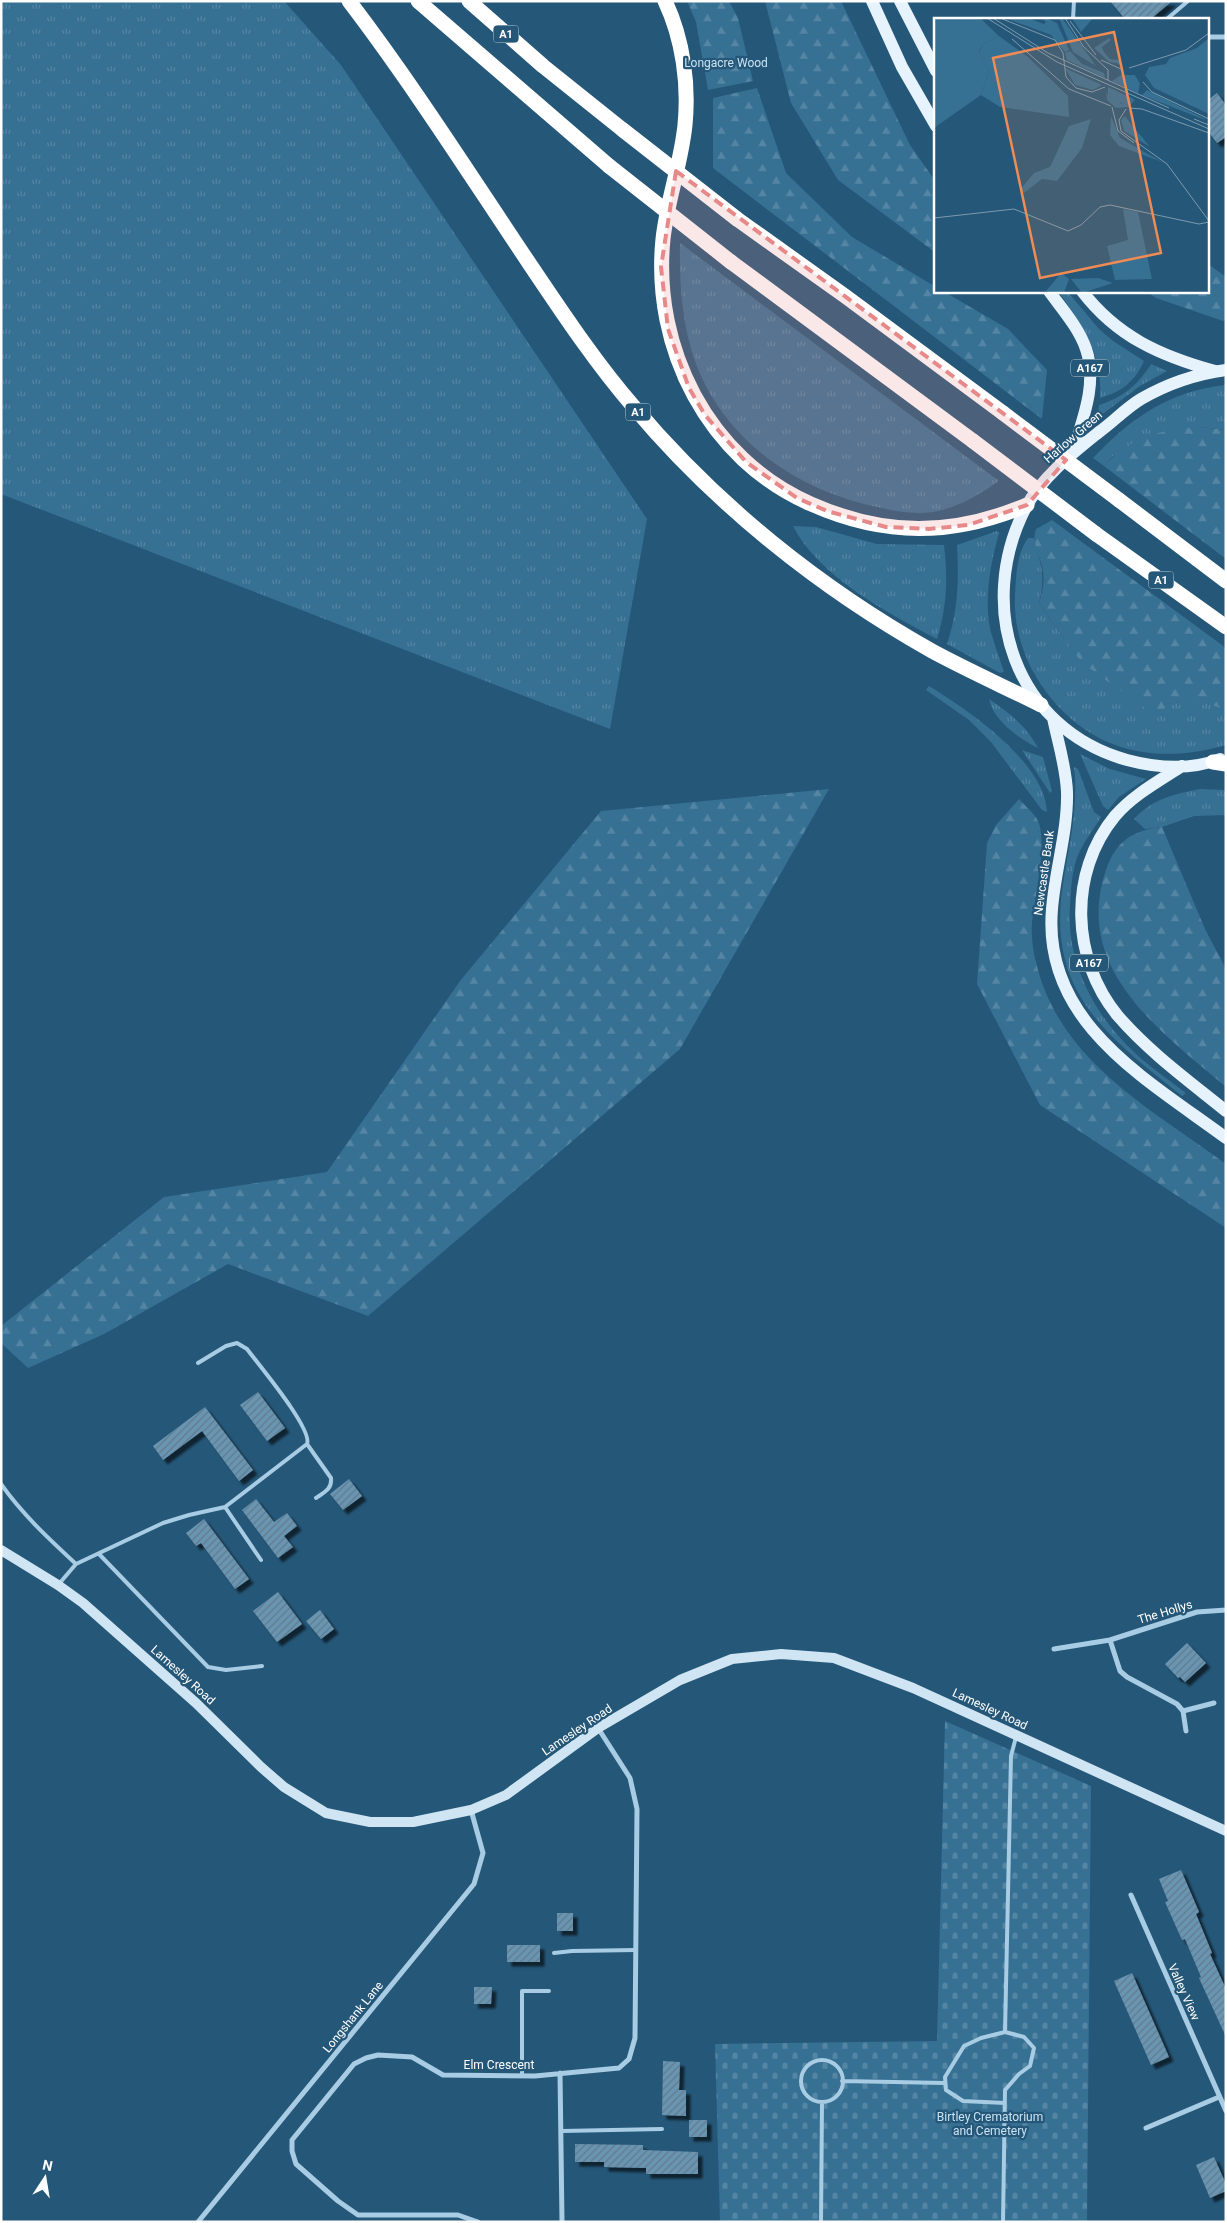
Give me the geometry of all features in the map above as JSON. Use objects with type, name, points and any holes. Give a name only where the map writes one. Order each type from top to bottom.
[{"type":"highway","name":"A1","points":[[349,1],[388,52],[594,358],[632,406],[674,452],[721,498],[766,537],[826,584],[893,628],[933,651],[1041,705]]},
{"type":"highway","name":"A1","points":[[418,1],[609,166],[731,262],[1096,534],[1226,627]]},
{"type":"highway","name":"A1","points":[[469,1],[543,66],[737,219],[846,296],[1226,581]]},
{"type":"highway","points":[[665,1],[678,38],[684,67],[686,97],[685,127],[663,236],[662,299],[676,360],[689,388],[705,415],[724,440],[770,482],[797,498],[859,522],[908,528],[949,528],[989,520],[1027,505]]},
{"type":"main road","points":[[872,1],[902,67],[934,123]]},
{"type":"main road","points":[[900,1],[934,67]]},
{"type":"main road","name":"A167","points":[[1050,292],[1079,334],[1089,359],[1090,386],[1072,454]]},
{"type":"main road","name":"A167","points":[[1083,292],[1090,302],[1111,322],[1132,338],[1171,358],[1220,371]]},
{"type":"main road","name":"Harlow Green","points":[[1220,371],[1176,382],[1139,400],[1072,454],[1049,477],[1027,505],[1018,524],[1005,568],[1003,612],[1013,654],[1025,680],[1052,718],[1086,742],[1121,758],[1142,764],[1182,766],[1222,761]]},
{"type":"main road","name":"Newcastle Bank","points":[[1052,718],[1062,759],[1067,793],[1052,909],[1051,934],[1056,961],[1064,983],[1087,1024],[1101,1042],[1143,1078],[1226,1138]]},
{"type":"main road","name":"A167","points":[[1182,766],[1134,798],[1123,808],[1091,854],[1085,874],[1082,929],[1092,973],[1117,1014],[1140,1039],[1226,1111]]},
{"type":"street","points":[[1210,37],[1226,37]]},
{"type":"street","name":"Lamesley Road","points":[[1,1550],[58,1584],[83,1603],[196,1702],[284,1787],[326,1813],[370,1822],[413,1822],[471,1810],[506,1795],[598,1728],[680,1680],[732,1659],[781,1654],[834,1658],[913,1688],[1226,1832]]},
{"type":"street","name":"The Hollys","points":[[1054,1649],[1110,1640],[1196,1612],[1226,1610]]},
{"type":"street","points":[[1110,1640],[1120,1671],[1127,1677],[1170,1698],[1183,1711],[1186,1731]]},
{"type":"street","points":[[1183,1711],[1214,1703]]},
{"type":"street","name":"Elm Crescent","points":[[478,2222],[458,2215],[358,2215],[338,2201],[296,2164],[292,2151],[292,2140],[354,2064],[378,2055],[412,2057],[443,2075],[522,2076],[560,2073],[618,2068],[630,2059],[635,2038],[637,1809],[630,1778],[598,1728]]},
{"type":"street","name":"Longshank Lane","points":[[198,2222],[474,1884],[483,1853],[471,1810]]},
{"type":"street","name":"Valley View","points":[[1131,1895],[1226,2111]]},
{"type":"street","points":[[560,2073],[562,2222]]},
{"type":"street","points":[[1146,2128],[1219,2097]]},
{"type":"lane","points":[[1074,1],[1074,18]]},
{"type":"lane","points":[[1168,18],[1188,1]]},
{"type":"lane","points":[[58,1584],[76,1564],[163,1523],[225,1507],[307,1444],[308,1438],[299,1418],[247,1349],[237,1343],[226,1346],[198,1363]]},
{"type":"lane","points":[[307,1444],[331,1478],[331,1485],[328,1490],[316,1498]]},
{"type":"lane","points":[[1,1484],[48,1538],[76,1564]]},
{"type":"lane","points":[[225,1507],[261,1560]]},
{"type":"lane","points":[[98,1554],[208,1667],[226,1670],[262,1666]]},
{"type":"lane","points":[[1005,2032],[1011,1756],[1016,1735]]},
{"type":"lane","points":[[554,1954],[572,1950],[636,1950]]},
{"type":"lane","points":[[522,2076],[522,1991],[549,1991]]},
{"type":"lane","points":[[1003,2222],[1005,2103],[1005,2090],[1019,2074],[1030,2066],[1034,2048],[1024,2037],[1005,2032],[981,2038],[964,2046],[945,2077],[946,2090],[963,2101],[1005,2103]]},
{"type":"lane","points":[[816,2060],[831,2062],[840,2072],[842,2080],[840,2091],[836,2096],[822,2102],[814,2101],[803,2090],[800,2083],[804,2069],[816,2060]]},
{"type":"lane","points":[[842,2080],[946,2083]]},
{"type":"lane","points":[[821,2222],[822,2102]]},
{"type":"lane","points":[[562,2131],[662,2129]]},
{"type":"highlighted area","points":[[676,171],[1066,460],[1027,505],[968,525],[929,529],[886,527],[827,511],[797,498],[746,462],[705,415],[689,388],[668,329],[661,267]]},
{"type":"green space","points":[[1,1],[284,1],[341,65],[647,519],[610,729],[1,494]]},
{"type":"green space","name":"Longacre Wood","points":[[687,1],[729,1],[738,18],[753,81],[708,90],[696,22]]},
{"type":"green space","points":[[765,1],[841,1],[910,145],[934,179],[934,252],[838,180],[791,103]]},
{"type":"green space","points":[[757,88],[786,173],[852,237],[934,286],[934,292],[945,292],[1008,329],[1047,370],[1042,419],[713,168],[713,98]]},
{"type":"green space","points":[[680,243],[999,481],[970,499],[946,509],[924,513],[902,512],[857,502],[833,494],[809,484],[766,457],[746,440],[729,421],[714,400],[696,363],[685,324],[682,304]]},
{"type":"green space","points":[[1210,265],[1226,277],[1226,320],[1223,321],[1156,298],[1147,292],[1210,292]]},
{"type":"green space","points":[[1059,292],[1068,292],[1099,329],[1113,341],[1144,361],[1132,380],[1114,393],[1100,398],[1100,382],[1094,354],[1075,316]]},
{"type":"green space","points":[[1151,364],[1167,371],[1140,386],[1100,416],[1098,414],[1099,405],[1129,389],[1141,378]]},
{"type":"green space","points":[[1226,385],[1226,430],[1200,427],[1113,456],[1104,466],[1093,458],[1122,431],[1152,409],[1187,393]]},
{"type":"green space","points":[[1200,427],[1226,430],[1226,559],[1104,466],[1124,448],[1148,436],[1160,432]]},
{"type":"green space","points":[[1052,520],[1226,648],[1226,710],[1203,702],[1190,702],[1166,704],[1163,714],[1149,711],[1081,662],[1039,603],[1044,576],[1035,545],[1035,534],[1036,529]]},
{"type":"green space","points":[[793,526],[816,527],[877,544],[944,545],[946,592],[937,639],[856,592],[819,561],[804,544]]},
{"type":"green space","points":[[997,531],[999,533],[989,577],[988,611],[992,635],[1004,672],[1000,673],[947,644],[951,632],[957,595],[957,545]]},
{"type":"green space","points":[[1028,538],[1034,538],[1042,570],[1039,603],[1071,648],[1166,704],[1196,700],[1208,702],[1226,710],[1226,745],[1203,751],[1179,754],[1132,750],[1108,742],[1085,729],[1065,713],[1047,693],[1033,671],[1023,647],[1016,622],[1017,566]]},
{"type":"green space","points":[[929,686],[983,723],[1019,756],[1043,793],[1047,812],[1042,810],[991,742],[969,720],[926,690]]},
{"type":"green space","points":[[989,699],[1022,726],[1038,748],[1001,722]]},
{"type":"green space","points":[[1022,750],[1043,757],[1052,791],[1050,793]]},
{"type":"green space","points":[[1080,754],[1110,769],[1146,779],[1119,797],[1108,810],[1103,806]]},
{"type":"green space","points":[[1074,767],[1078,769],[1094,812],[1101,817],[1079,853],[1072,878],[1070,926],[1078,967],[1095,1005],[1107,1022],[1120,1038],[1141,1058],[1186,1093],[1182,1096],[1106,1031],[1088,1008],[1073,982],[1064,954],[1060,922],[1063,884],[1074,811]]},
{"type":"green space","points":[[829,789],[680,1049],[368,1316],[228,1264],[104,1334],[28,1368],[1,1343],[1,1326],[164,1197],[327,1172],[460,981],[601,811]]},
{"type":"green space","points":[[1200,789],[1226,790],[1226,815],[1194,816],[1162,827],[1145,829],[1134,819],[1148,807],[1164,798]]},
{"type":"green space","points":[[1019,799],[1037,819],[1042,841],[1032,933],[1036,962],[1048,997],[1065,1027],[1086,1055],[1111,1079],[1167,1123],[1226,1164],[1226,1228],[1040,1105],[977,984],[987,843],[996,825]]},
{"type":"green space","points":[[1162,827],[1205,929],[1226,969],[1226,1087],[1151,1021],[1130,996],[1113,969],[1102,940],[1099,908],[1105,873],[1109,862],[1125,840],[1141,832]]},
{"type":"green space","name":"Birtley Crematorium and Cemetery","points":[[945,1721],[1091,1786],[1087,2222],[720,2222],[715,2044],[937,2041]]},
{"type":"building","points":[[1110,1],[1172,1],[1152,18],[1124,18]]},
{"type":"building","points":[[1217,93],[1226,105],[1226,137],[1217,143],[1210,134],[1210,98]]},
{"type":"building","points":[[258,1392],[285,1428],[267,1441],[240,1405]]},
{"type":"building","points":[[205,1407],[253,1470],[239,1481],[202,1431],[163,1460],[153,1446]]},
{"type":"building","points":[[349,1479],[362,1496],[343,1510],[330,1494]]},
{"type":"building","points":[[256,1499],[274,1522],[287,1513],[297,1526],[284,1536],[293,1547],[278,1558],[242,1510]]},
{"type":"building","points":[[204,1519],[249,1579],[235,1589],[201,1543],[196,1546],[186,1533]]},
{"type":"building","points":[[278,1592],[302,1624],[277,1642],[253,1611]]},
{"type":"building","points":[[320,1610],[334,1629],[321,1639],[306,1621]]},
{"type":"building","points":[[1187,1643],[1206,1663],[1185,1682],[1180,1677],[1178,1678],[1165,1664]]},
{"type":"building","points":[[1181,1870],[1199,1912],[1196,1914],[1212,1953],[1210,1954],[1226,1989],[1226,2037],[1199,1978],[1201,1977],[1185,1939],[1182,1940],[1165,1902],[1168,1901],[1159,1879]]},
{"type":"building","points":[[557,1913],[573,1913],[573,1931],[557,1931]]},
{"type":"building","points":[[507,1945],[540,1945],[540,1962],[507,1962]]},
{"type":"building","points":[[1132,1973],[1169,2057],[1151,2065],[1114,1981]]},
{"type":"building","points":[[474,1987],[492,1987],[491,2004],[474,2004]]},
{"type":"building","points":[[663,2061],[680,2062],[679,2090],[686,2090],[686,2116],[662,2115]]},
{"type":"building","points":[[689,2120],[707,2120],[707,2137],[689,2137]]},
{"type":"building","points":[[575,2144],[643,2145],[643,2150],[698,2152],[698,2174],[646,2174],[646,2168],[604,2167],[604,2162],[575,2162]]},
{"type":"building","points":[[1214,2157],[1226,2184],[1226,2191],[1210,2198],[1196,2165]]}]
